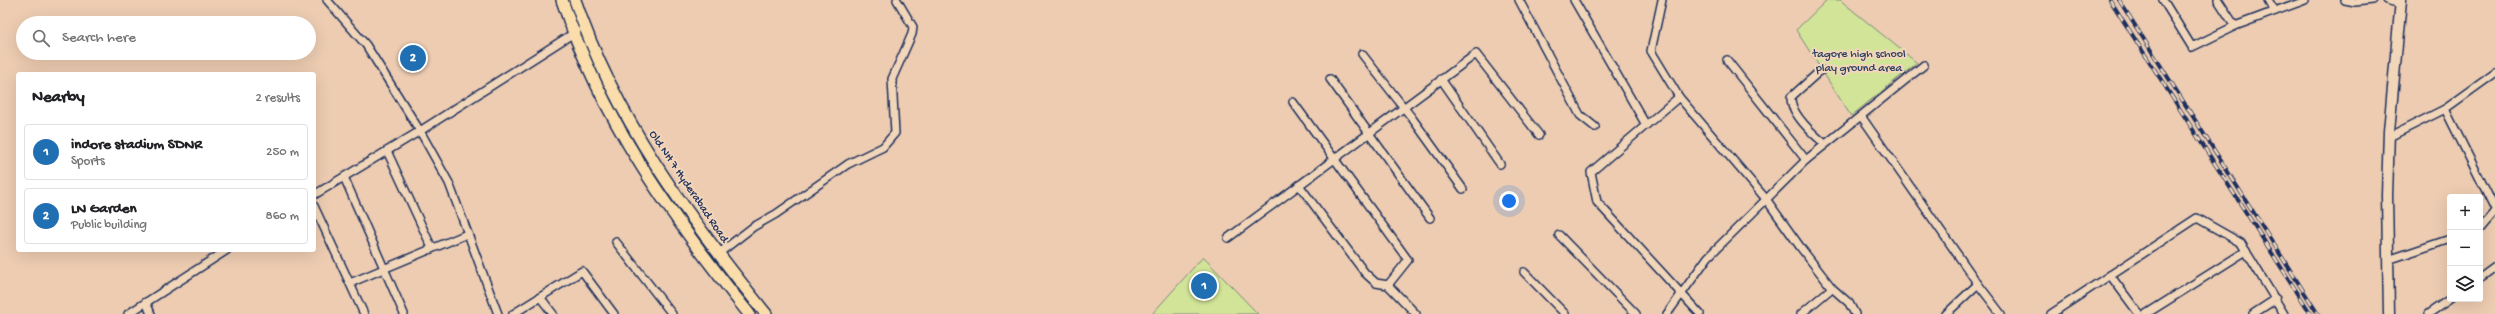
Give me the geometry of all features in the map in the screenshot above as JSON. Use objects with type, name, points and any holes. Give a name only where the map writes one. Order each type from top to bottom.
[{"type":"main road","points":[[562,0],[572,32],[604,103],[626,145],[676,219],[750,314]]},
{"type":"main road","name":"Old NH 7 Hyderabad Road","points":[[575,0],[598,61],[640,141],[662,177],[718,254],[766,314]]},
{"type":"main road","points":[[2389,314],[2387,195],[2389,137],[2401,2]]},
{"type":"street","points":[[327,0],[366,45],[420,131],[449,183],[498,314]]},
{"type":"street","points":[[718,254],[752,227],[776,214],[848,164],[883,147],[895,133],[892,79],[912,34],[913,28],[897,0]]},
{"type":"street","points":[[1519,0],[1580,115],[1595,127]]},
{"type":"street","points":[[1574,0],[1646,125]]},
{"type":"street","points":[[1662,0],[1651,51],[1679,97],[1766,199],[1832,288],[1849,304],[1854,314]]},
{"type":"street","points":[[2163,0],[2192,47],[2235,26],[2305,0]]},
{"type":"street","points":[[2218,0],[2235,26]]},
{"type":"street","points":[[2268,0],[2275,11]]},
{"type":"street","points":[[2345,0],[2355,2],[2373,0]]},
{"type":"street","points":[[2386,0],[2401,2]]},
{"type":"street","points":[[316,194],[387,152],[572,32],[584,27]]},
{"type":"street","points":[[1362,54],[1404,107],[1463,189]]},
{"type":"street","points":[[1228,238],[1476,54],[1539,135]]},
{"type":"street","points":[[1727,60],[1806,160]]},
{"type":"street","points":[[1667,314],[1708,257],[1806,160],[1924,65]]},
{"type":"street","points":[[1821,70],[1791,97],[1791,102],[1815,136],[1825,144]]},
{"type":"street","points":[[2389,137],[2445,109],[2495,73]]},
{"type":"street","points":[[1330,79],[1430,218]]},
{"type":"street","points":[[1441,79],[1500,164]]},
{"type":"street","points":[[1679,97],[1591,172],[1597,202],[1700,314]]},
{"type":"street","points":[[1293,102],[1408,260],[1388,285]]},
{"type":"street","points":[[2445,109],[2495,210],[2483,225]]},
{"type":"street","points":[[1861,116],[1978,284],[2001,314]]},
{"type":"street","points":[[387,152],[432,248]]},
{"type":"street","points":[[344,177],[404,314]]},
{"type":"street","points":[[1300,185],[1365,273],[1376,283],[1388,285],[1416,314]]},
{"type":"street","points":[[316,210],[364,314]]},
{"type":"street","points":[[2052,314],[2197,218],[2241,243],[2284,314]]},
{"type":"street","points":[[350,283],[467,234]]},
{"type":"street","points":[[1559,236],[1636,314]]},
{"type":"street","points":[[2388,260],[2447,240]]},
{"type":"street","points":[[616,242],[672,314]]},
{"type":"street","points":[[2146,314],[2246,251]]},
{"type":"street","points":[[128,314],[224,252]]},
{"type":"street","points":[[2483,276],[2495,267]]},
{"type":"street","points":[[513,314],[582,271],[614,314]]},
{"type":"street","points":[[1524,272],[1565,314]]},
{"type":"street","points":[[2110,275],[2139,314]]},
{"type":"street","points":[[1946,314],[1978,284]]},
{"type":"street","points":[[1801,314],[1832,288]]},
{"type":"street","points":[[540,297],[553,314]]},
{"type":"street","points":[[2253,314],[2276,299]]},
{"type":"street","points":[[2428,314],[2447,301]]},
{"type":"street","points":[[146,302],[151,314]]},
{"type":"green space","name":"tagore high school play ground area","points":[[1827,0],[1840,0],[1917,63],[1851,116],[1796,30]]},
{"type":"green space","points":[[1203,257],[1258,314],[1152,314]]},
{"type":"railway","points":[[2110,0],[2311,314]]},
{"type":"railway","points":[[2119,0],[2318,314]]},
{"type":"place","name":"LN Garden","points":[[413,58]]},
{"type":"place","name":"indore stadium SDNR","points":[[1204,286]]}]
